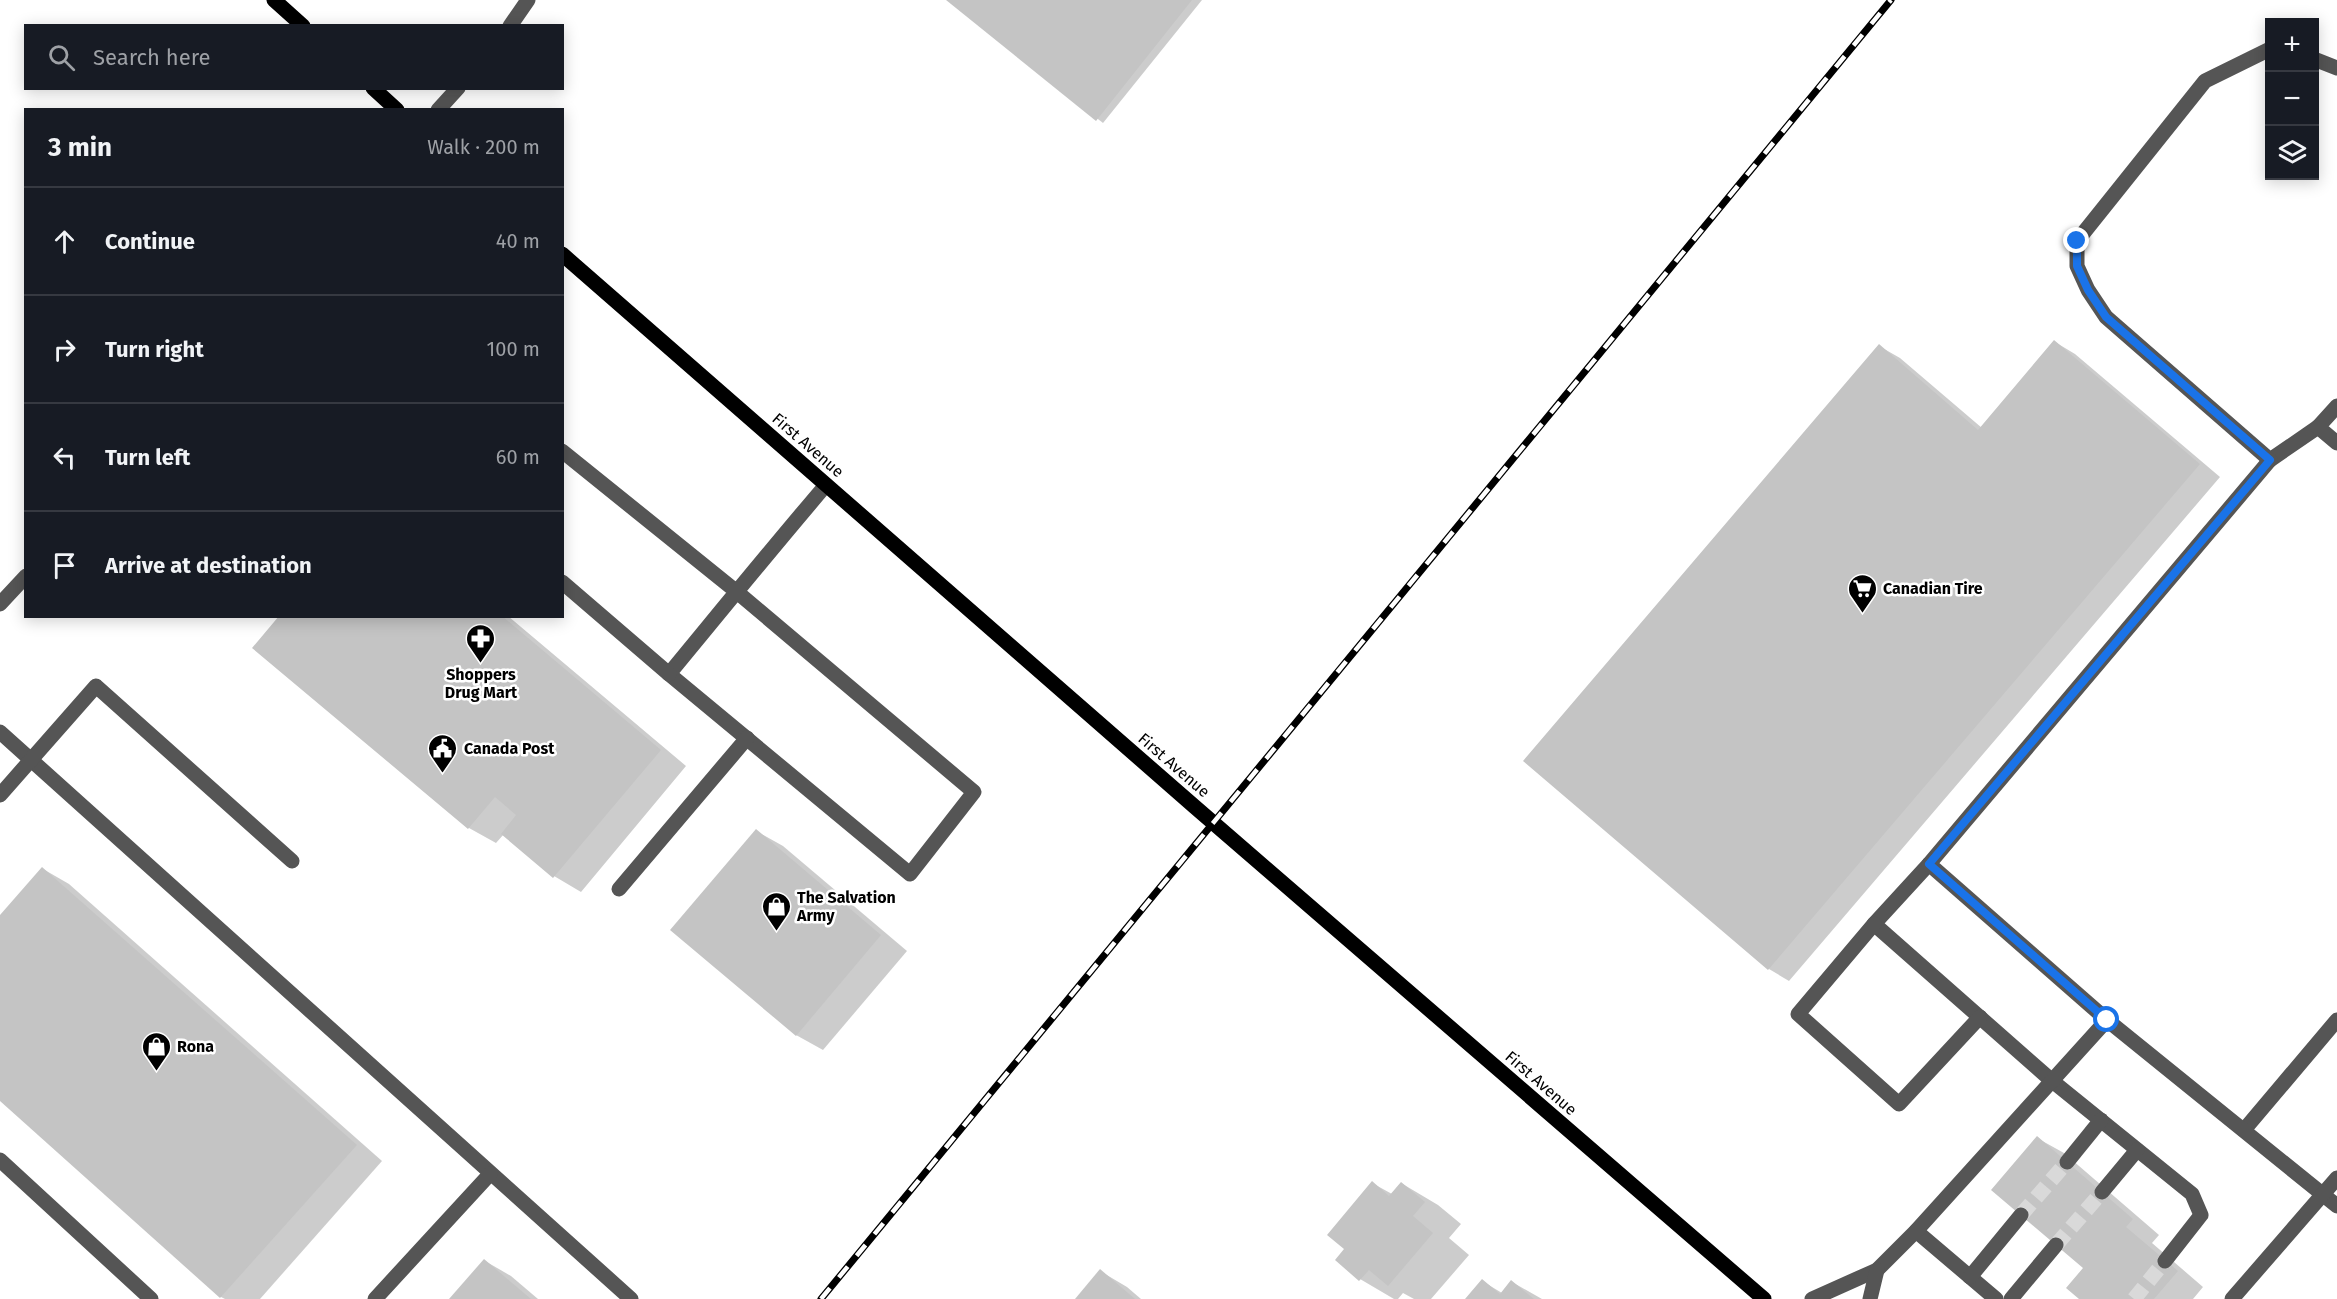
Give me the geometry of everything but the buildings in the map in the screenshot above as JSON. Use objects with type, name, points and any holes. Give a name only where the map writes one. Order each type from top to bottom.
[{"type":"main road","points":[[274,0],[301,24]]},
{"type":"main road","points":[[375,90],[395,108]]},
{"type":"main road","name":"First Avenue","points":[[564,256],[1195,807],[1764,1299]]},
{"type":"street","points":[[511,24],[528,0]]},
{"type":"street","points":[[2265,51],[2205,81],[2077,241],[2077,266],[2088,290],[2106,317],[2270,460]]},
{"type":"street","points":[[2319,61],[2337,68]]},
{"type":"street","points":[[440,108],[456,90]]},
{"type":"street","points":[[1980,1017],[1899,1104],[1798,1014],[1874,924],[1929,864],[2270,460],[2318,427],[2337,406]]},
{"type":"street","points":[[2318,427],[2337,443]]},
{"type":"street","points":[[564,454],[737,592],[974,792],[910,874],[564,584]]},
{"type":"street","points":[[669,674],[826,485]]},
{"type":"street","points":[[0,604],[24,578]]},
{"type":"street","points":[[0,795],[96,687],[292,861]]},
{"type":"street","points":[[0,732],[631,1299]]},
{"type":"street","points":[[619,889],[747,738]]},
{"type":"street","points":[[1929,864],[2107,1020],[2337,1206]]},
{"type":"street","points":[[1874,924],[2051,1080],[2192,1194],[2201,1215],[2165,1261]]},
{"type":"street","points":[[1812,1299],[1876,1270],[1916,1231],[2107,1020]]},
{"type":"street","points":[[2244,1130],[2337,1020]]},
{"type":"street","points":[[2067,1162],[2101,1120]]},
{"type":"street","points":[[2102,1192],[2137,1150]]},
{"type":"street","points":[[0,1160],[151,1299]]},
{"type":"street","points":[[375,1299],[490,1174]]},
{"type":"street","points":[[2232,1299],[2337,1178]]},
{"type":"street","points":[[1970,1277],[2021,1215]]},
{"type":"street","points":[[1916,1231],[1996,1299]]},
{"type":"street","points":[[2011,1299],[2056,1245]]},
{"type":"street","points":[[1870,1299],[1876,1270]]},
{"type":"tunnel","points":[[2021,1215],[2067,1162]]},
{"type":"tunnel","points":[[2056,1245],[2102,1192]]},
{"type":"tunnel","points":[[2134,1299],[2165,1261]]},
{"type":"railway","points":[[821,1299],[1891,0]]},
{"type":"place","name":"Canadian Tire","points":[[1862,614]]},
{"type":"place","name":"Shoppers Drug Mart","points":[[481,664]]},
{"type":"place","name":"Canada Post","points":[[443,774]]},
{"type":"place","name":"The Salvation Army","points":[[776,932]]},
{"type":"place","name":"Rona","points":[[156,1072]]},
{"type":"route","points":[[2077,241],[2077,266],[2088,290],[2106,317],[2270,460],[1929,864],[2107,1020]]}]
